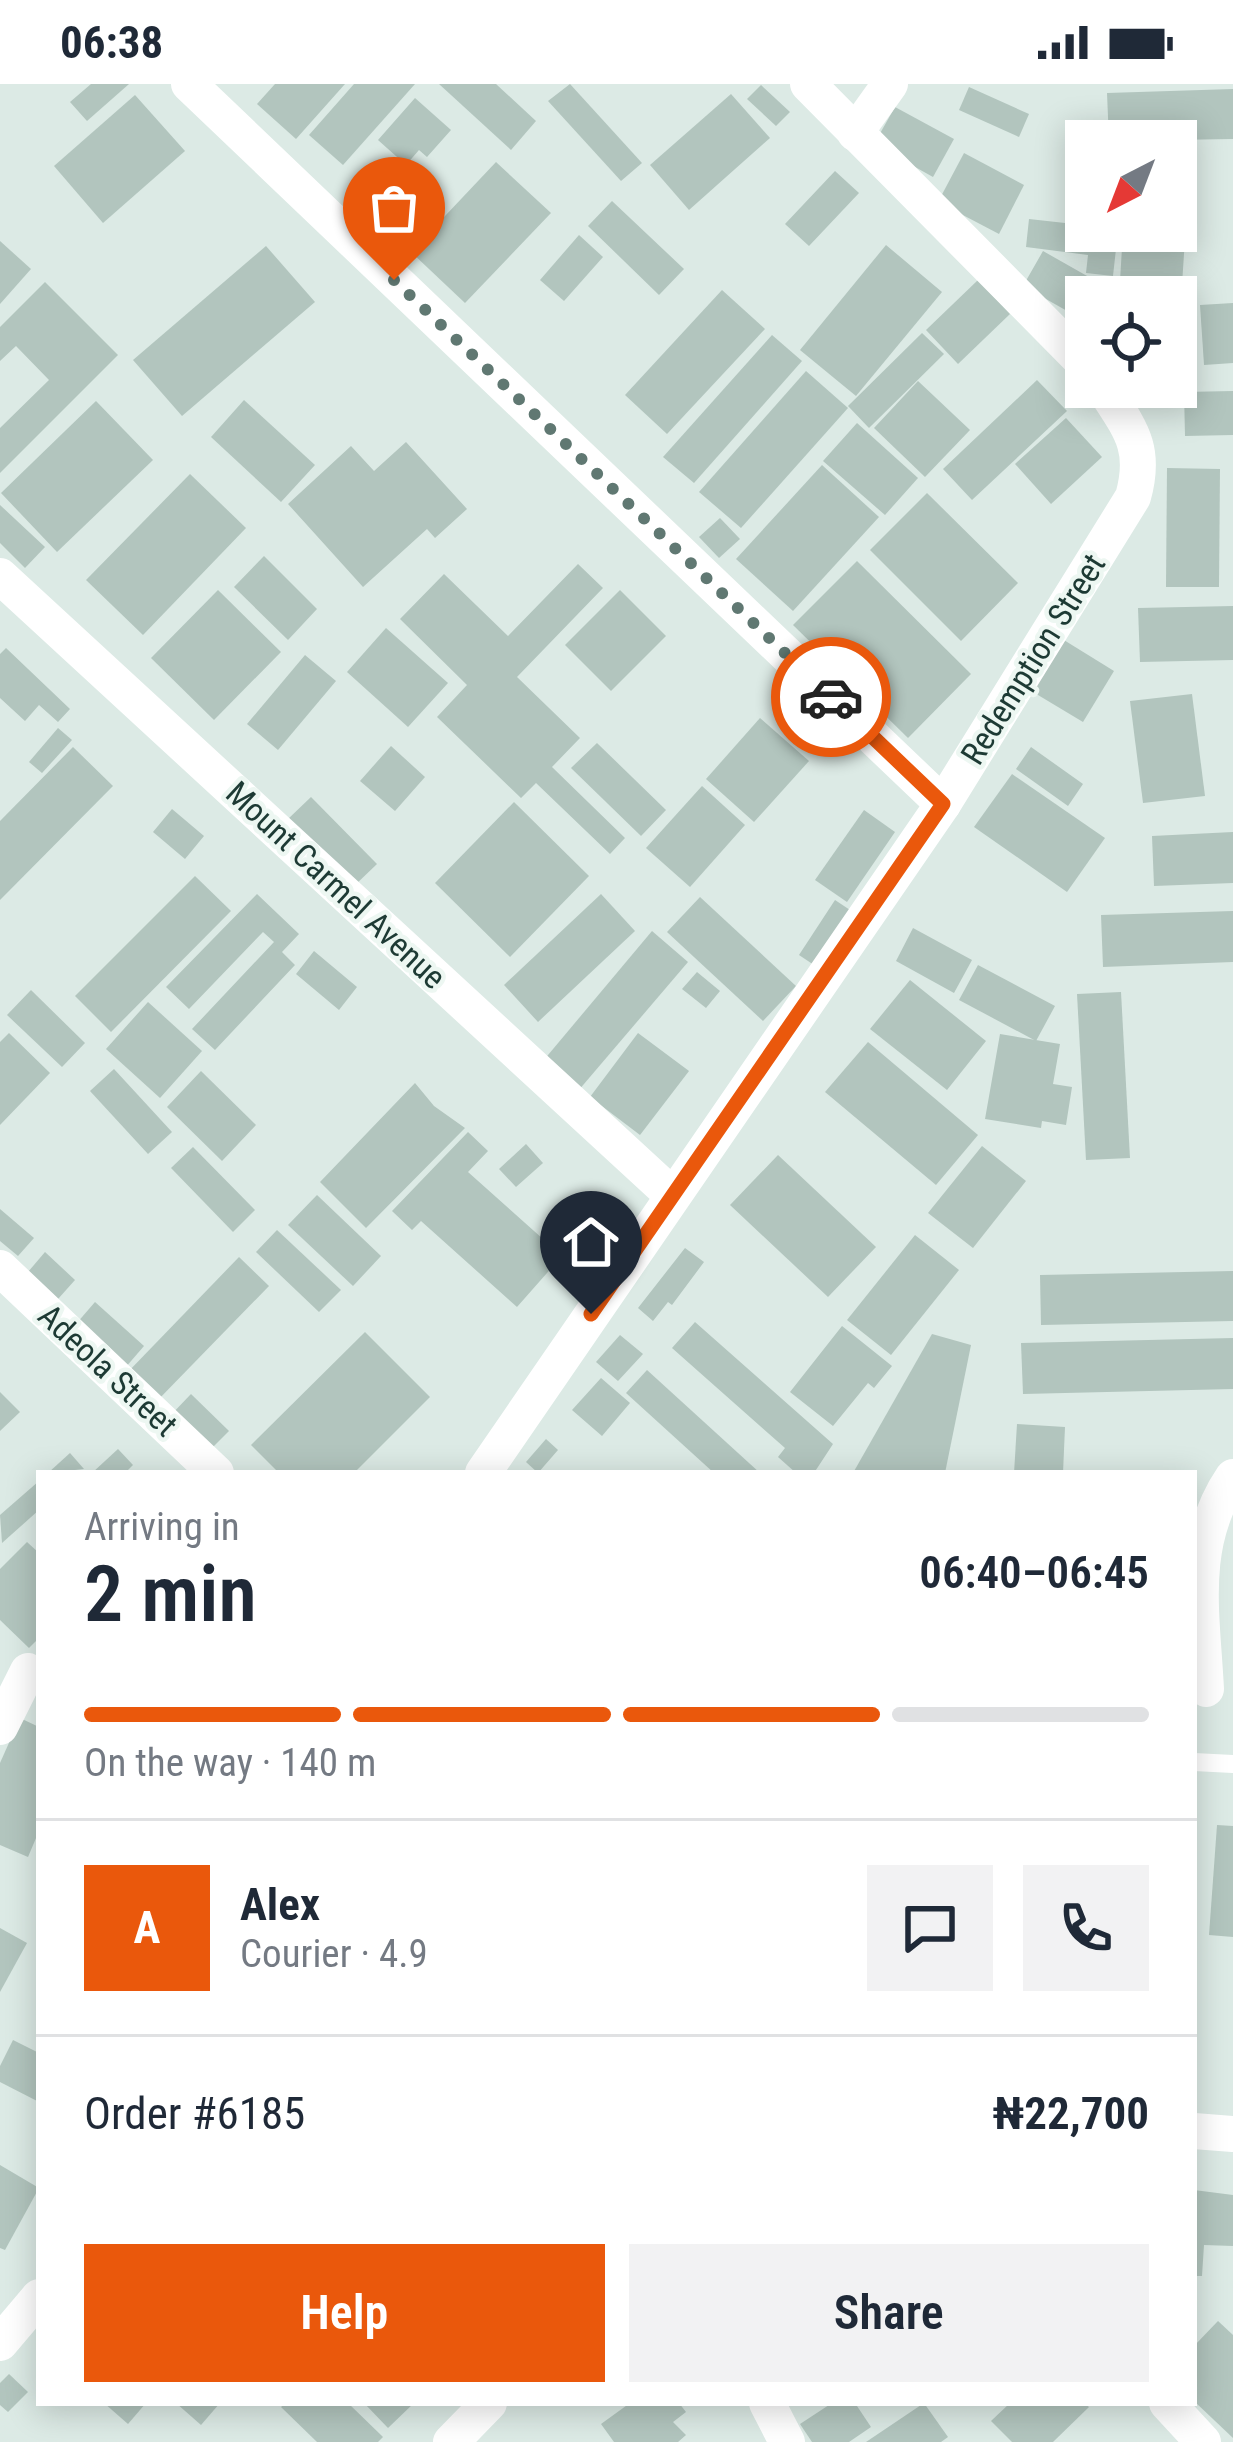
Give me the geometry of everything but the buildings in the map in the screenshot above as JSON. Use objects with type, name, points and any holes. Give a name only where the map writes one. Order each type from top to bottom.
[{"type":"street","points":[[189,84],[943,804]]},
{"type":"street","points":[[808,84],[1065,344]]},
{"type":"street","points":[[856,133],[890,84]]},
{"type":"street","name":"Redemption Street","points":[[485,1470],[943,804],[1132,497],[1142,464],[1131,429],[1117,408]]},
{"type":"street","name":"Mount Carmel Avenue","points":[[0,575],[672,1195]]},
{"type":"street","name":"Adeola Street","points":[[0,1268],[213,1470]]},
{"type":"street","points":[[1211,1689],[1200,1570],[1210,1511],[1233,1477]]},
{"type":"street","points":[[0,1727],[22,1668]]},
{"type":"street","points":[[1197,2131],[1233,2134]]},
{"type":"street","points":[[0,2343],[36,2301]]},
{"type":"street","points":[[451,2442],[487,2406]]},
{"type":"street","points":[[768,2406],[787,2442]]},
{"type":"street","points":[[1171,2406],[1203,2442]]},
{"type":"lane","points":[[1197,1762],[1233,1764]]},
{"type":"way so far","points":[[394,280],[831,697]]},
{"type":"route","points":[[591,1314],[943,804],[831,697]]}]
